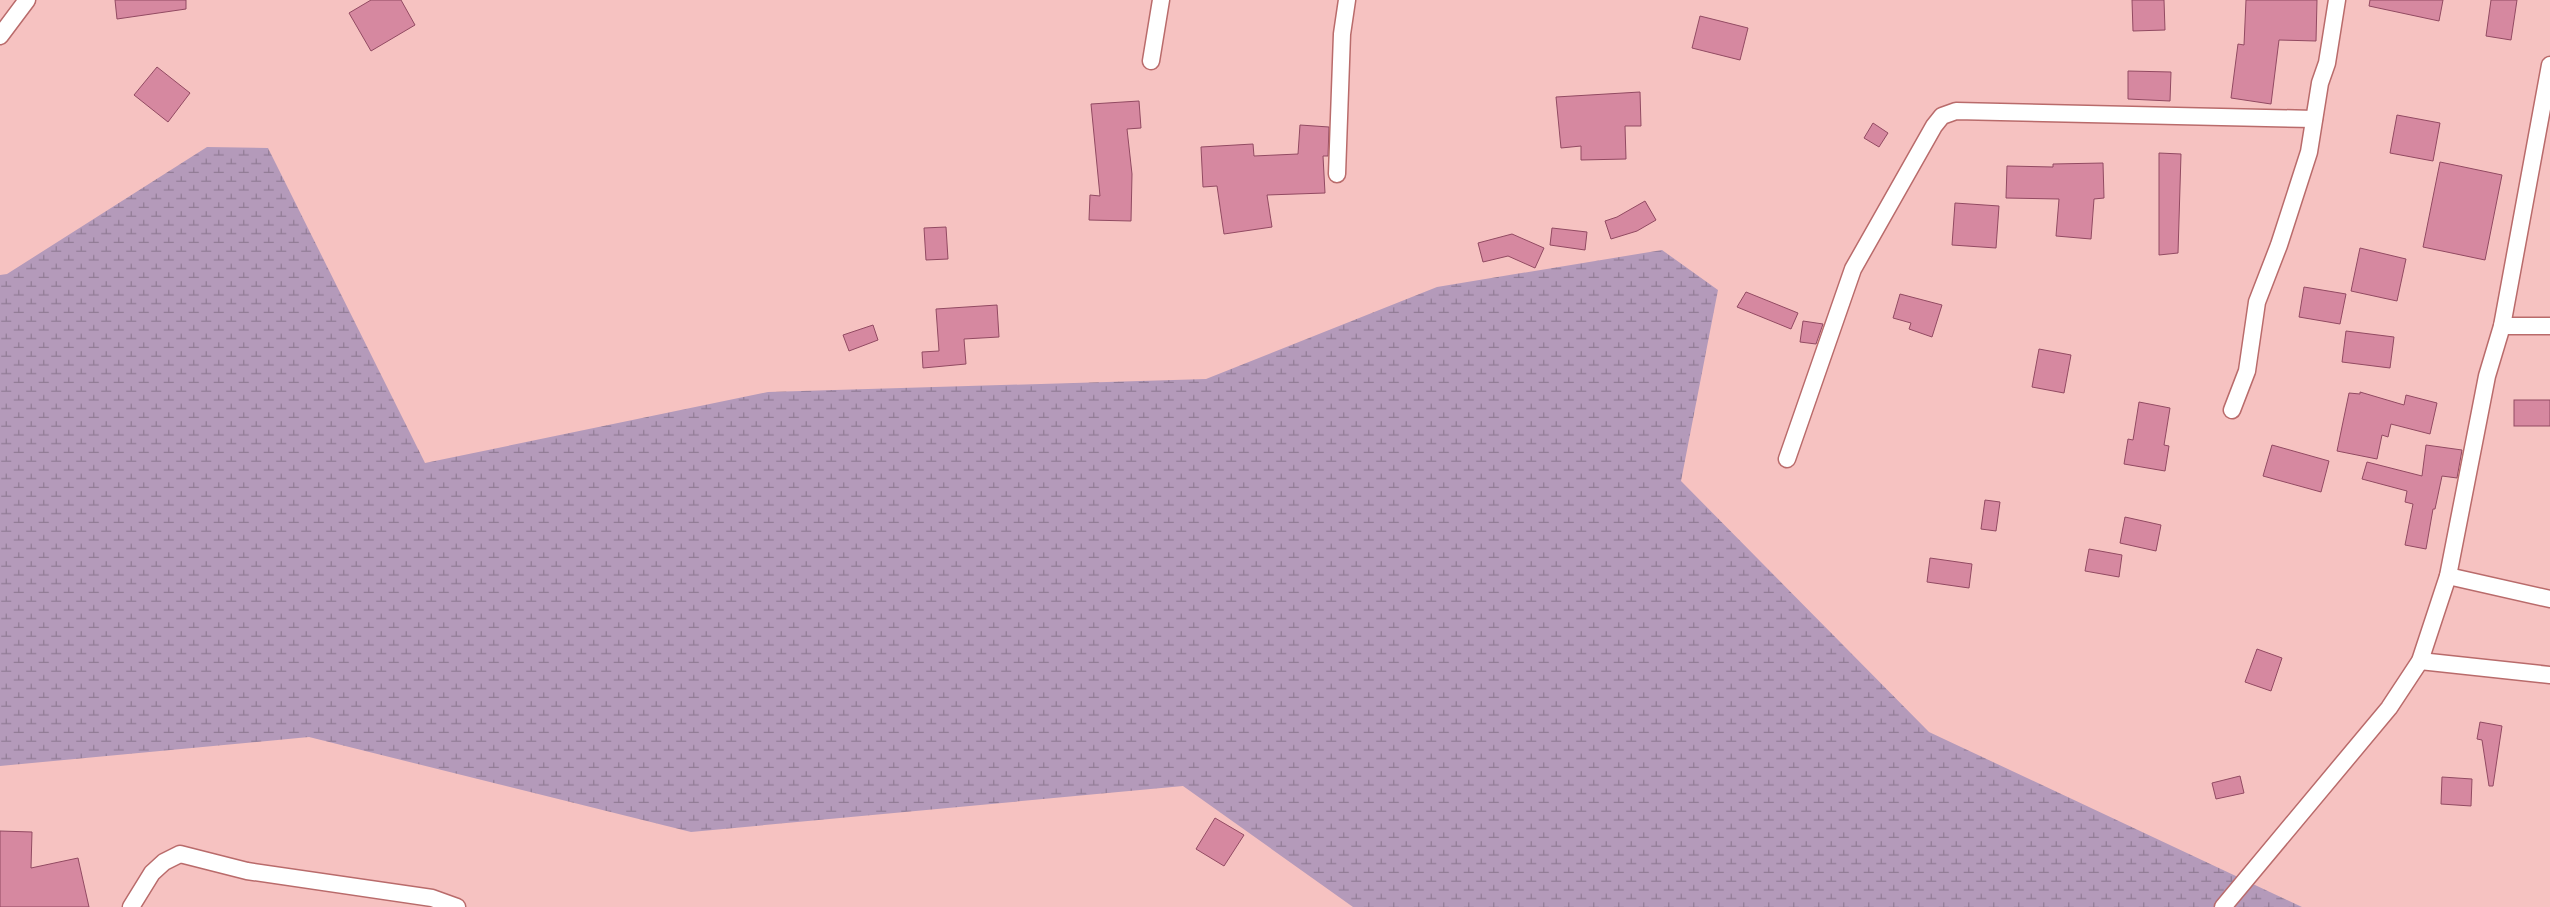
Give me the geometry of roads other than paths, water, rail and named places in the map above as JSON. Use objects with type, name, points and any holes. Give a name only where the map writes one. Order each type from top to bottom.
[{"type":"street","points":[[0,36],[27,0]]},
{"type":"street","points":[[1151,61],[1161,0]]},
{"type":"street","points":[[1337,174],[1342,34],[1347,0]]},
{"type":"street","points":[[2232,410],[2247,371],[2257,302],[2279,245],[2309,152],[2320,83],[2327,63],[2337,0]]},
{"type":"street","points":[[2223,907],[2390,708],[2420,661],[2448,576],[2486,376],[2502,326],[2550,65]]},
{"type":"street","points":[[1787,459],[1853,269],[1905,173],[1942,116],[1956,110],[2314,119]]},
{"type":"street","points":[[2502,326],[2550,326]]},
{"type":"street","points":[[2448,576],[2550,598]]},
{"type":"street","points":[[2420,661],[2550,675]]},
{"type":"street","points":[[131,907],[152,873],[164,862],[180,854],[247,870],[432,898],[457,907]]}]
